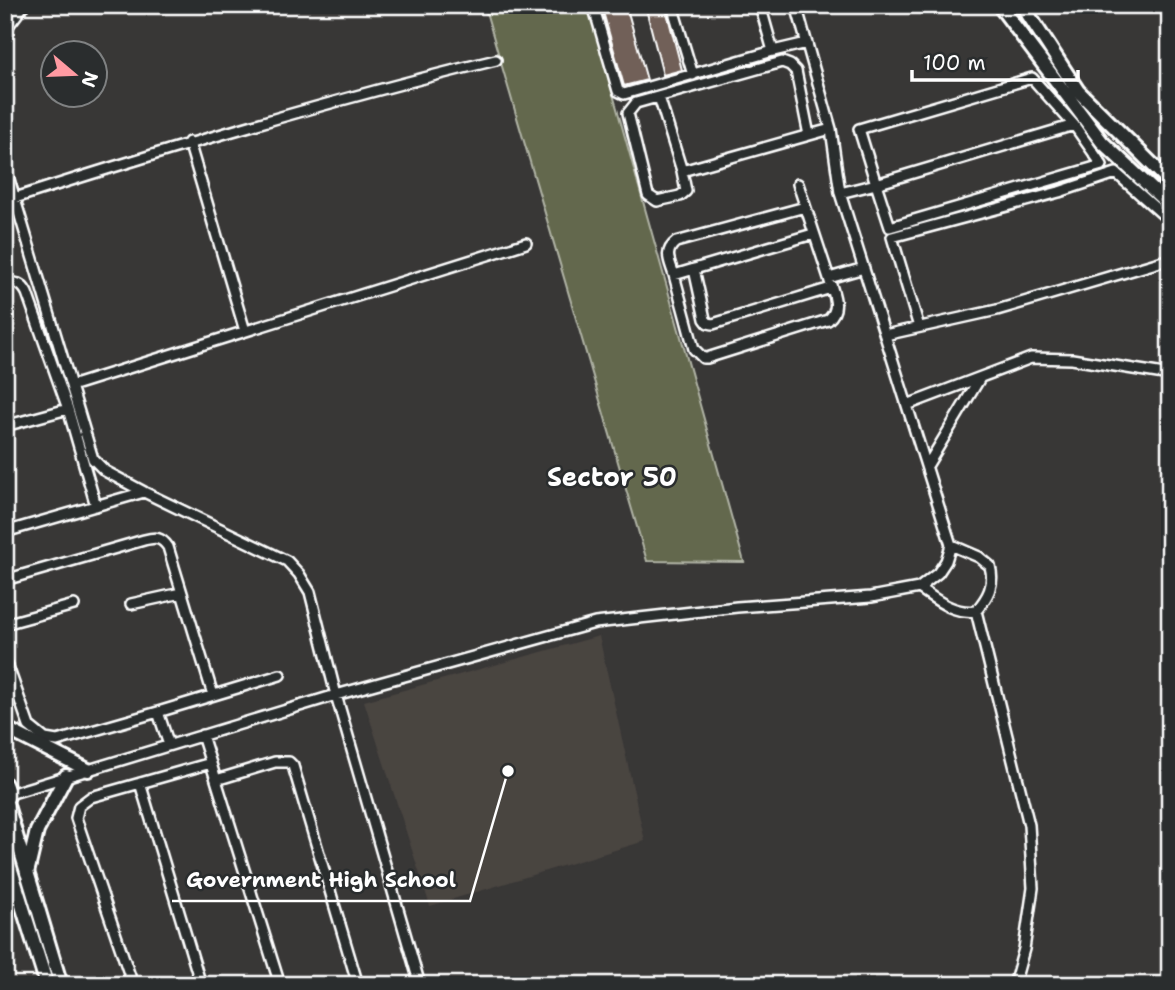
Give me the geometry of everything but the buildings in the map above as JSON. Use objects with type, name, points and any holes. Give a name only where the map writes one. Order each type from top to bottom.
[{"type":"main road","points":[[999,5],[1102,142],[1170,206]]},
{"type":"main road","points":[[1022,5],[1078,91],[1170,182]]},
{"type":"main road","points":[[5,728],[88,770]]},
{"type":"main road","points":[[27,874],[37,831],[65,776]]},
{"type":"main road","points":[[6,796],[61,985]]},
{"type":"main road","points":[[5,851],[47,985]]},
{"type":"street","points":[[5,30],[24,5]]},
{"type":"street","points":[[593,5],[618,91],[624,94],[807,43]]},
{"type":"street","points":[[672,5],[693,75]]},
{"type":"street","points":[[760,5],[773,51]]},
{"type":"street","points":[[6,796],[335,695],[595,623],[737,607],[871,597],[919,588],[938,573],[946,561],[951,545],[840,193],[831,129],[796,5]]},
{"type":"street","points":[[15,198],[189,142],[427,76],[496,60]]},
{"type":"street","points":[[659,97],[686,191],[680,196],[653,200],[648,195],[628,113],[636,103],[782,62],[796,71],[809,135]]},
{"type":"street","points":[[1032,78],[1074,125],[1102,165],[890,228],[876,184],[859,129],[1032,78]]},
{"type":"street","points":[[840,193],[1074,125]]},
{"type":"street","points":[[682,170],[831,129]]},
{"type":"street","points":[[189,142],[245,331]]},
{"type":"street","points":[[5,166],[93,459],[105,471],[144,492],[287,561],[310,592],[335,695],[420,985]]},
{"type":"street","points":[[919,327],[892,237],[1059,192],[1116,173],[1170,221]]},
{"type":"street","points":[[798,184],[829,278],[837,307],[836,314],[828,320],[703,358],[694,349],[667,256],[670,247],[676,242],[805,207]]},
{"type":"street","points":[[674,275],[813,234]]},
{"type":"street","points":[[71,386],[526,243]]},
{"type":"street","points":[[885,335],[997,310],[1170,259]]},
{"type":"street","points":[[829,278],[864,268]]},
{"type":"street","points":[[694,270],[705,320],[713,324],[831,288]]},
{"type":"street","points":[[5,284],[14,282],[24,286],[68,409],[96,506]]},
{"type":"street","points":[[907,405],[1031,358],[1072,359],[1170,375]]},
{"type":"street","points":[[927,466],[980,378]]},
{"type":"street","points":[[5,426],[68,409]]},
{"type":"street","points":[[5,531],[144,492]]},
{"type":"street","points":[[5,580],[155,538],[163,540],[168,547],[213,695]]},
{"type":"street","points":[[919,588],[955,610],[965,612],[976,611],[986,600],[991,587],[990,566],[979,557],[951,545]]},
{"type":"street","points":[[131,604],[181,593]]},
{"type":"street","points":[[5,624],[74,604]]},
{"type":"street","points":[[976,611],[1029,825],[1033,888],[1024,949],[1014,985]]},
{"type":"street","points":[[5,659],[29,726],[45,739],[57,741],[281,675]]},
{"type":"street","points":[[158,712],[169,745]]},
{"type":"street","points":[[202,735],[280,985]]},
{"type":"street","points":[[216,780],[275,762],[289,762],[293,766],[358,985]]},
{"type":"street","points":[[133,985],[76,818],[79,806],[91,797],[211,763]]},
{"type":"street","points":[[140,783],[201,985]]},
{"type":"shaded area","points":[[599,636],[645,841],[430,906],[364,701]]},
{"type":"green space","points":[[484,5],[588,5],[744,562],[647,561]]},
{"type":"place","name":"Government High School","points":[[508,771]]},
{"type":"district","name":"Sector 50","points":[[612,477]]}]
